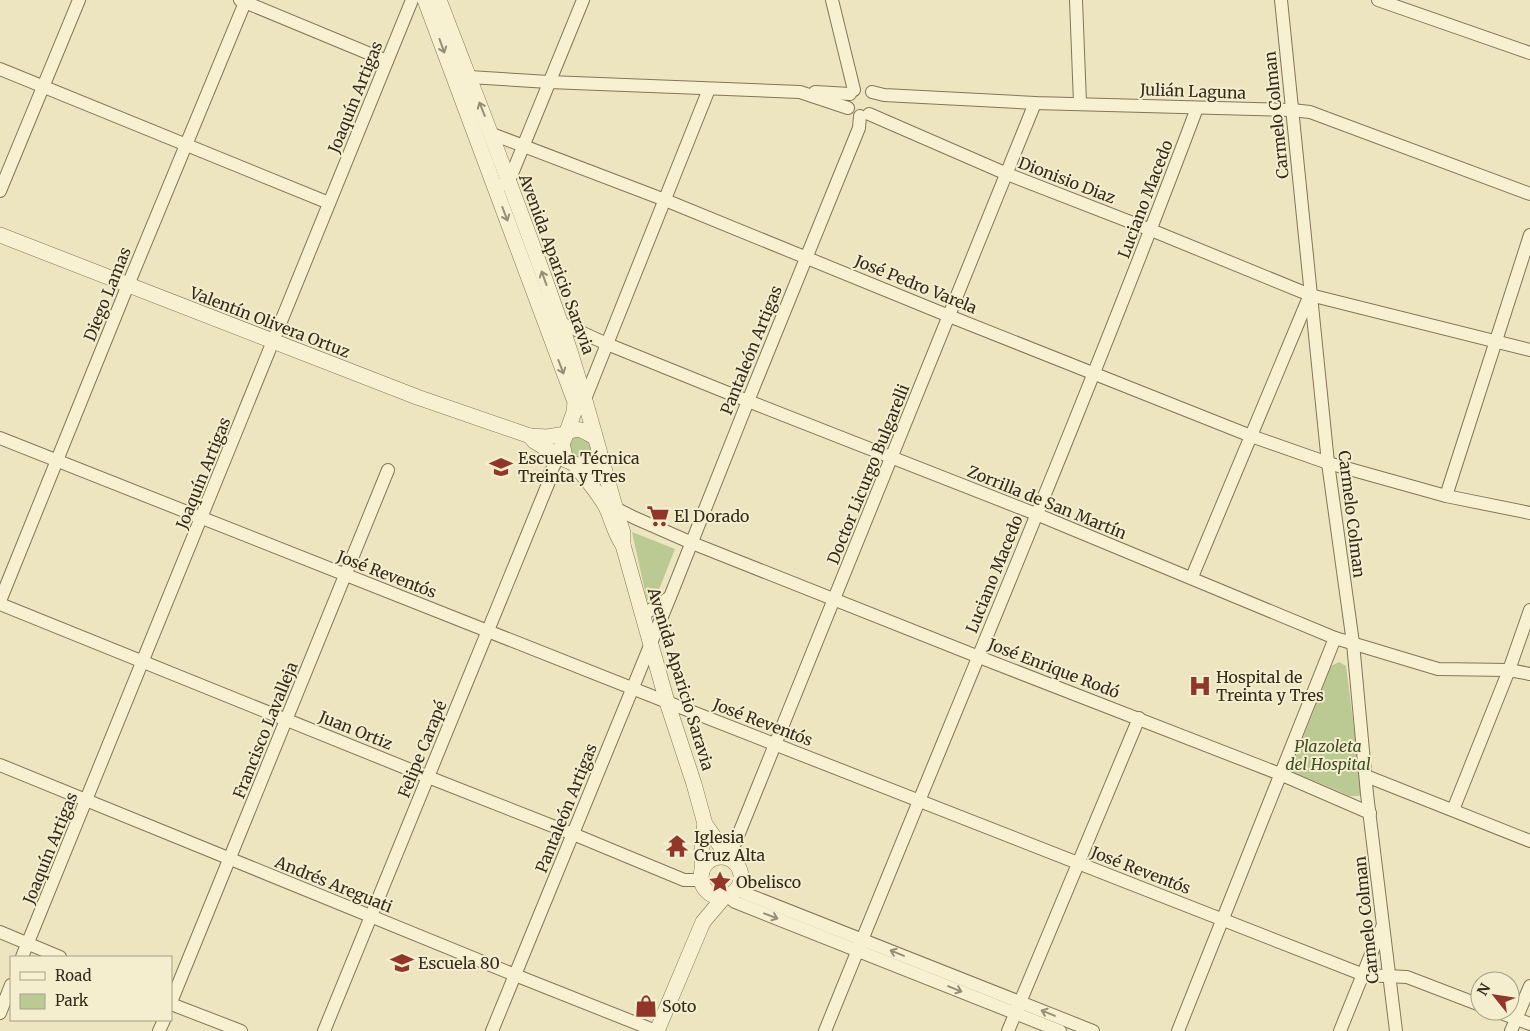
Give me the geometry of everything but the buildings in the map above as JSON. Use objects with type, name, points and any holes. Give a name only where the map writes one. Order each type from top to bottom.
[{"type":"street","points":[[0,191],[79,0]]},
{"type":"street","name":"Joaquín Artigas","points":[[22,956],[412,0]]},
{"type":"street","name":"Avenida Aparicio Saravia","points":[[425,0],[462,79],[492,134],[502,184],[575,402],[574,412],[566,433]]},
{"type":"street","name":"Avenida Aparicio Saravia","points":[[439,0],[462,79],[502,184],[561,323],[623,532],[623,545],[667,702],[694,784],[704,824],[702,840],[703,922]]},
{"type":"street","points":[[502,184],[524,146],[583,0]]},
{"type":"street","points":[[832,0],[852,92],[848,98],[848,108]]},
{"type":"street","points":[[1076,0],[1080,103]]},
{"type":"street","name":"Carmelo Colman","points":[[1281,0],[1328,463],[1352,643],[1388,977],[1396,1031]]},
{"type":"street","points":[[243,1],[387,61]]},
{"type":"street","name":"Diego Lamas","points":[[0,603],[56,460],[186,145],[243,1]]},
{"type":"street","points":[[1383,1],[1530,53]]},
{"type":"street","points":[[0,69],[329,203]]},
{"type":"street","points":[[462,79],[800,92],[852,92],[863,88],[872,92],[875,106],[864,115],[851,112],[848,108],[800,92]]},
{"type":"street","points":[[584,399],[708,89]]},
{"type":"street","name":"Julián Laguna","points":[[872,92],[884,95],[1035,102],[1310,112],[1530,194]]},
{"type":"street","name":"Doctor Licurgo Bulgarelli","points":[[729,858],[1035,102]]},
{"type":"street","name":"Luciano Macedo","points":[[825,1031],[979,657],[1151,230],[1197,108]]},
{"type":"street","name":"Dionisio Diaz","points":[[864,115],[1310,294],[1530,350]]},
{"type":"street","name":"Pantaleón Artigas","points":[[492,1031],[692,543],[864,115]]},
{"type":"street","name":"José Pedro Varela","points":[[492,134],[665,200],[949,316],[1251,436],[1328,463],[1446,496],[1530,513]]},
{"type":"street","name":"Valentín Olivera Ortuz","points":[[0,235],[418,397],[530,436],[548,437],[566,433]]},
{"type":"street","points":[[1446,496],[1530,235]]},
{"type":"street","points":[[1192,577],[1310,294]]},
{"type":"street","name":"Zorrilla de San Martín","points":[[561,323],[607,344],[1192,577],[1336,638],[1438,669],[1510,670],[1530,674]]},
{"type":"street","points":[[594,437],[582,429],[576,428],[566,433],[562,444],[566,460],[588,465],[599,454]]},
{"type":"street","name":"Valentín Olivera Ortuz","points":[[530,436],[534,441],[566,460]]},
{"type":"street","name":"José Reventós","points":[[0,438],[1364,975],[1407,977],[1470,1001]]},
{"type":"street","name":"Avenida Aparicio Saravia","points":[[566,460],[591,484],[606,507],[617,536],[623,545]]},
{"type":"street","name":"Felipe Carapé","points":[[324,1031],[550,479],[550,473],[566,460]]},
{"type":"street","name":"Francisco Lavalleja","points":[[172,1001],[388,470]]},
{"type":"street","name":"José Enrique Rodó","points":[[615,508],[692,543],[1280,774],[1370,813]]},
{"type":"street","points":[[643,614],[670,597]]},
{"type":"street","name":"Juan Ortiz","points":[[0,603],[684,880],[702,879]]},
{"type":"street","points":[[1453,810],[1510,670],[1530,610]]},
{"type":"street","points":[[1178,1031],[1336,638]]},
{"type":"street","points":[[1008,1031],[1139,718]]},
{"type":"street","name":"Andrés Areguati","points":[[0,765],[657,1031]]},
{"type":"street","points":[[1366,776],[1530,841]]},
{"type":"street","name":"Avenida Aparicio Saravia","points":[[704,824],[729,858]]},
{"type":"street","points":[[657,1031],[703,922],[730,893],[741,878],[737,864],[729,858],[717,857],[712,859],[704,866],[702,879],[706,890],[715,896],[730,893]]},
{"type":"street","points":[[730,893],[735,902],[860,945],[1017,1007],[1093,1031]]},
{"type":"street","points":[[1340,1031],[1383,924]]},
{"type":"street","points":[[0,932],[58,956]]},
{"type":"street","points":[[1520,1010],[1530,986]]},
{"type":"street","points":[[0,1013],[10,988]]},
{"type":"street","points":[[172,1003],[241,1031]]},
{"type":"street","points":[[1017,1007],[1060,1031]]},
{"type":"green space","points":[[574,434],[586,438],[592,450],[589,461],[573,456],[567,445]]},
{"type":"green space","points":[[632,532],[675,549],[658,592],[647,600]]},
{"type":"green space","name":"Plazoleta del Hospital","points":[[1339,662],[1346,666],[1362,792],[1359,796],[1350,796],[1293,772],[1291,768],[1331,666]]},
{"type":"place","name":"Escuela Técnica Treinta y Tres","points":[[501,467]]},
{"type":"place","name":"El Dorado","points":[[658,516]]},
{"type":"place","name":"Hospital de Treinta y Tres","points":[[1200,686]]},
{"type":"place","name":"Iglesia Cruz Alta","points":[[677,846]]},
{"type":"place","name":"Obelisco","points":[[720,882]]},
{"type":"place","name":"Escuela 80","points":[[402,963]]},
{"type":"place","name":"Soto","points":[[646,1006]]}]
